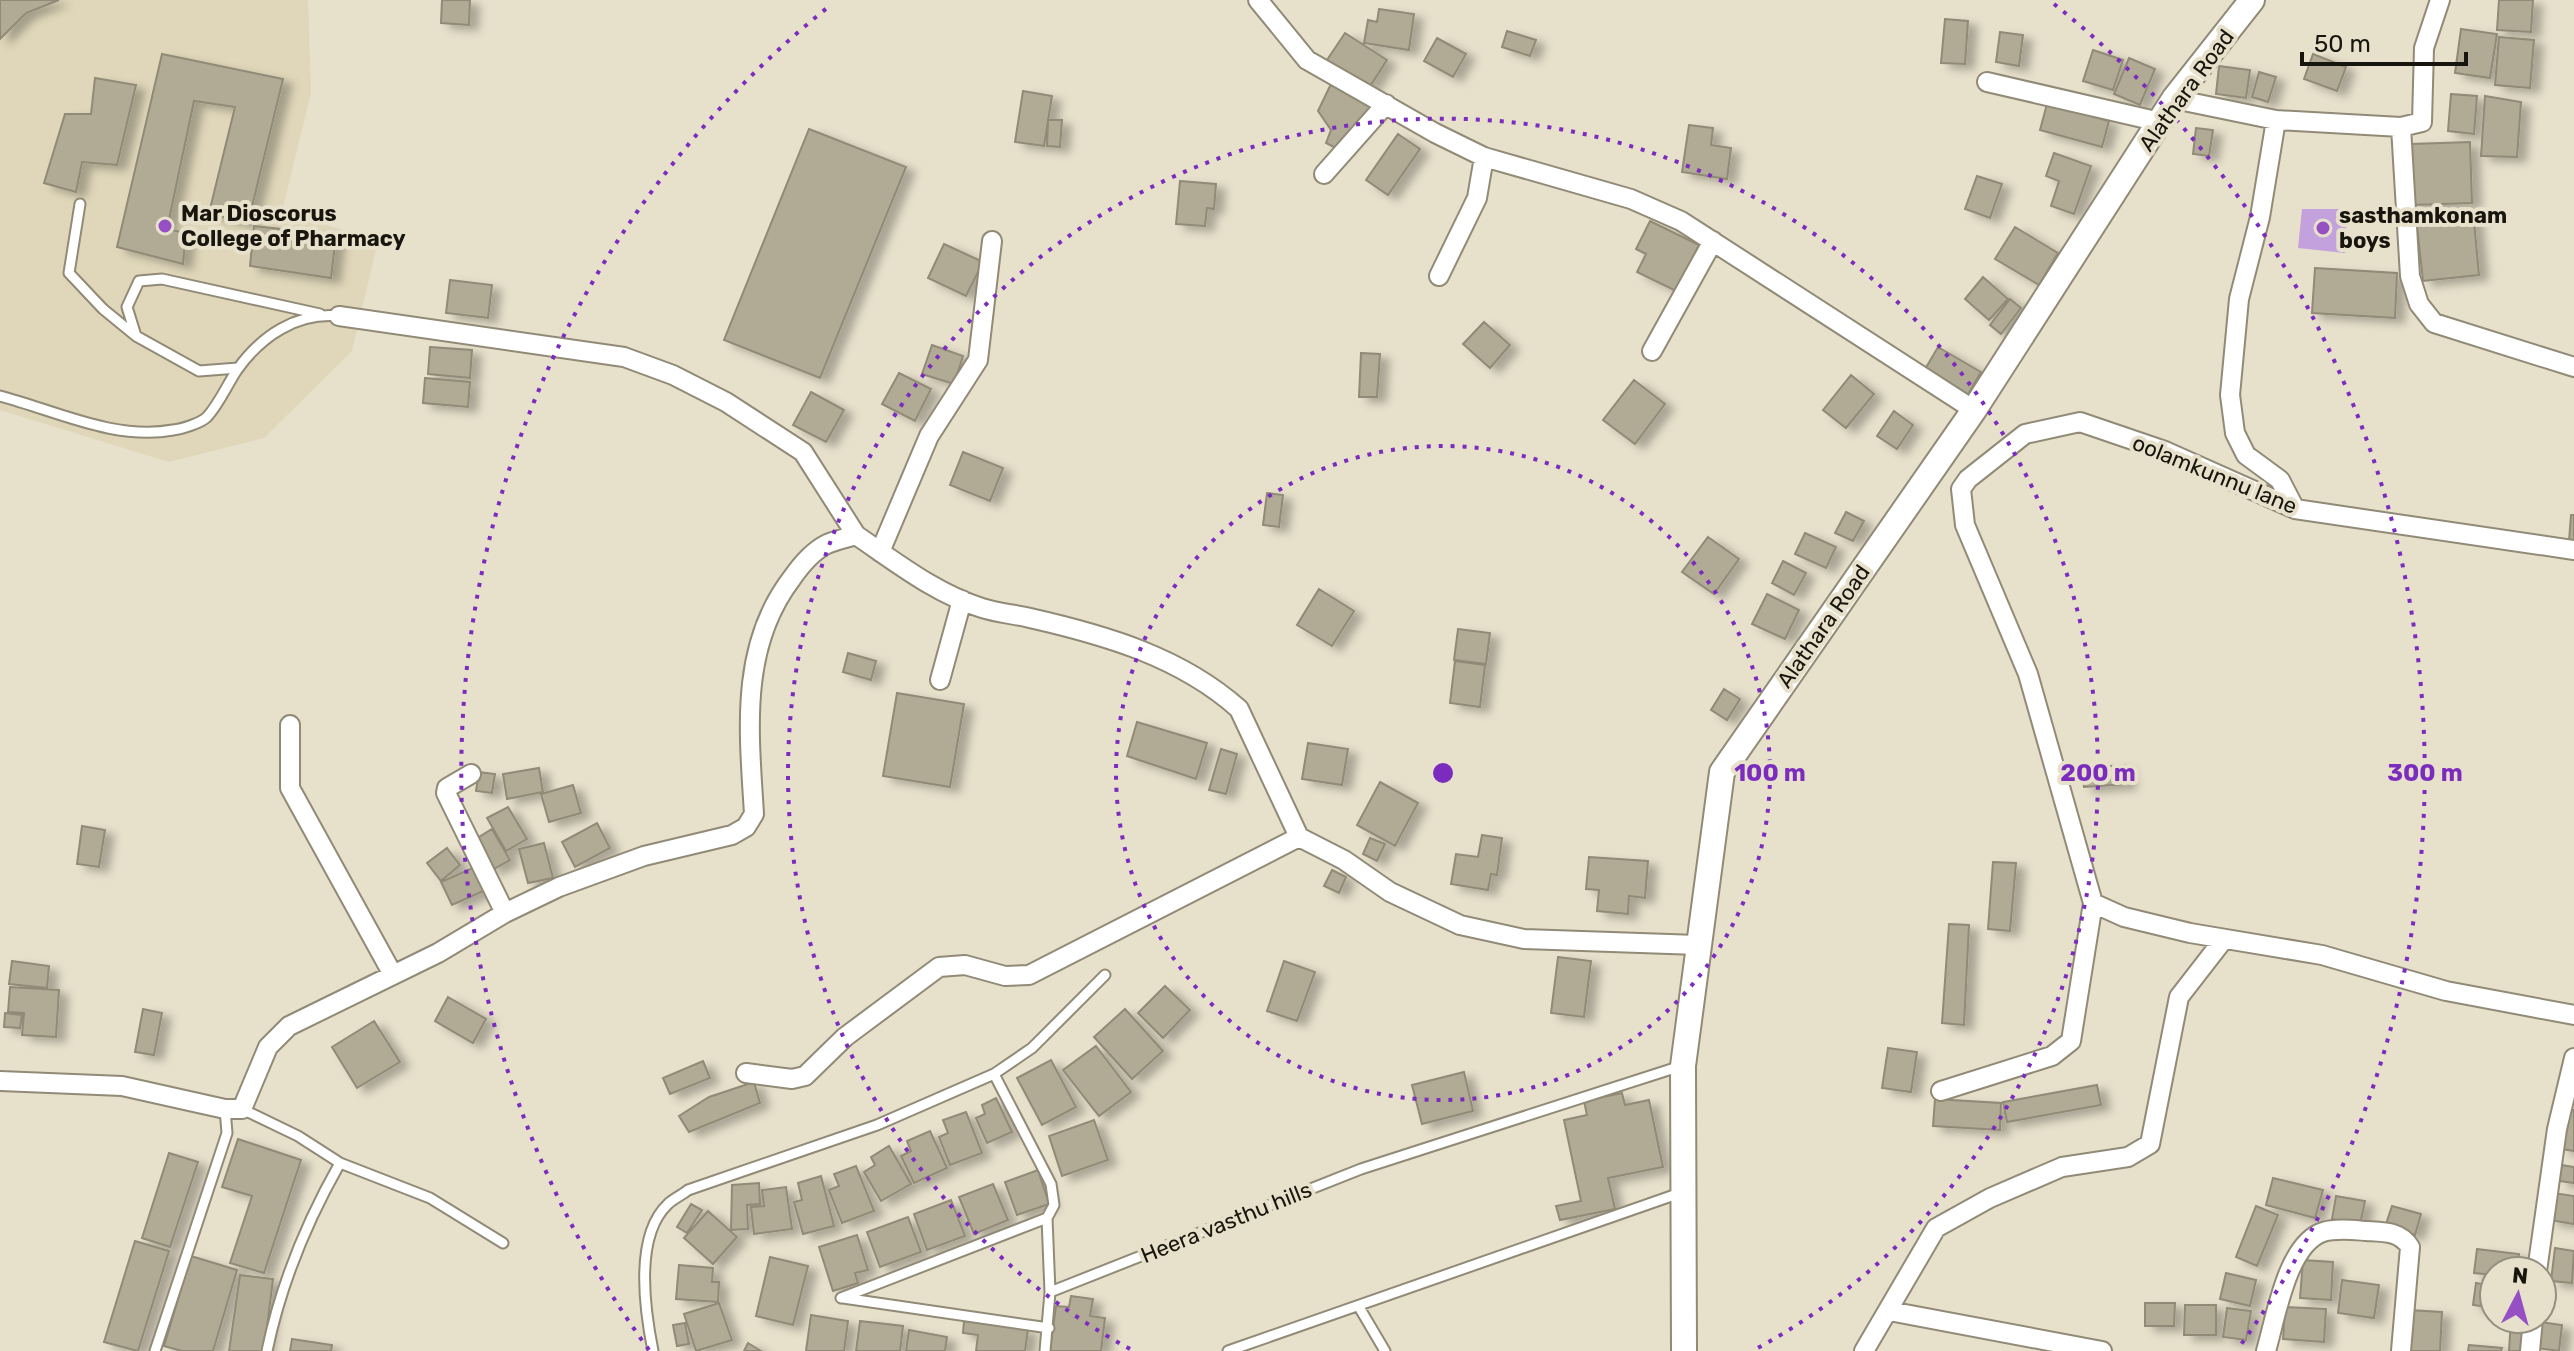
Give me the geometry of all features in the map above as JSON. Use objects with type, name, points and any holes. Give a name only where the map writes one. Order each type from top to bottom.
[{"type":"street","points":[[1258,0],[1307,60],[1484,157],[1631,199],[1681,221],[1974,410]]},
{"type":"street","name":"Alathara Road","points":[[1684,1351],[1683,1066],[1722,772],[1974,410],[2174,99],[2252,0]]},
{"type":"street","points":[[2174,99],[2276,120],[2401,127],[2422,122],[2424,48],[2440,0]]},
{"type":"street","points":[[1987,82],[2160,122]]},
{"type":"street","points":[[1324,174],[1386,104]]},
{"type":"street","points":[[2276,120],[2260,217],[2239,299],[2230,395],[2235,433],[2246,455],[2280,480],[2295,509]]},
{"type":"street","points":[[2401,127],[2410,276],[2419,304],[2434,323],[2574,367]]},
{"type":"street","points":[[1439,276],[1477,198],[1484,157]]},
{"type":"street","points":[[880,552],[929,436],[978,360],[992,241]]},
{"type":"street","points":[[1652,351],[1713,241]]},
{"type":"street","points":[[339,316],[624,357],[673,375],[726,402],[803,452],[856,535],[934,589],[984,609],[1127,644],[1185,669],[1223,694],[1239,709],[1299,837],[1344,860],[1390,892],[1460,925],[1524,939],[1698,945]]},
{"type":"street","name":"oolamkunnu lane","points":[[2093,903],[2028,674],[1965,525],[1960,500],[1961,489],[1968,479],[2025,434],[2080,422],[2165,451],[2295,509],[2574,550]]},
{"type":"street","points":[[0,1081],[122,1086],[234,1109],[268,1047],[289,1026],[438,953],[505,913],[559,887],[644,856],[732,835],[746,827],[754,814],[750,678],[764,626],[781,591],[804,562],[825,545],[856,535]]},
{"type":"street","points":[[940,680],[962,600]]},
{"type":"street","points":[[290,725],[290,788],[392,973]]},
{"type":"street","points":[[471,774],[447,788],[446,793],[505,913]]},
{"type":"street","points":[[746,1073],[792,1079],[805,1076],[845,1037],[928,972],[954,965],[1005,976],[1029,975],[1299,837]]},
{"type":"street","points":[[1941,1091],[2052,1056],[2071,1041],[2093,903],[2124,917],[2224,939],[2322,955],[2446,991],[2574,1015]]},
{"type":"street","points":[[1864,1351],[1936,1228],[1990,1198],[2062,1167],[2128,1157],[2150,1144],[2179,997],[2224,939]]},
{"type":"street","points":[[2539,1255],[2557,1129],[2574,1058]]},
{"type":"street","points":[[2266,1351],[2295,1256],[2321,1233],[2338,1230],[2391,1233],[2405,1239],[2410,1247],[2401,1351]]},
{"type":"street","points":[[1889,1311],[2102,1351]]},
{"type":"lane","points":[[80,204],[69,273],[103,309],[136,336],[199,371],[238,368]]},
{"type":"lane","points":[[136,336],[127,307],[139,281],[162,279],[339,316]]},
{"type":"lane","points":[[0,396],[123,430],[173,431],[206,419],[238,368],[270,332],[320,314]]},
{"type":"lane","points":[[653,1351],[643,1300],[649,1239],[665,1206],[688,1190],[877,1125],[994,1074],[1032,1048],[1105,975]]},
{"type":"lane","name":"Heera vasthu hills","points":[[1050,1292],[1361,1169],[1683,1066]]},
{"type":"lane","points":[[994,1074],[1051,1184],[1054,1205],[1047,1218],[1046,1257],[1050,1292],[1045,1351]]},
{"type":"lane","points":[[155,1351],[234,1109],[298,1136],[340,1163],[430,1198],[503,1243]]},
{"type":"lane","points":[[267,1351],[292,1261],[310,1217],[340,1163]]},
{"type":"lane","points":[[1232,1350],[1683,1192]]},
{"type":"lane","points":[[1047,1218],[841,1298],[1049,1328]]},
{"type":"lane","points":[[1359,1307],[1385,1351]]},
{"type":"shaded area","name":"Mar Dioscorus College of Pharmacy","points":[[0,0],[308,0],[311,93],[282,211],[378,241],[352,351],[264,438],[169,462],[0,410]]},
{"type":"shaded area","name":"sasthamkonam boys","points":[[2302,209],[2347,209],[2345,253],[2298,248]]},
{"type":"building","points":[[0,0],[59,0],[26,13],[0,39]]},
{"type":"building","points":[[442,0],[470,0],[469,25],[441,23]]},
{"type":"building","points":[[2499,0],[2533,0],[2531,32],[2497,30]]},
{"type":"building","points":[[1379,9],[1414,14],[1409,50],[1364,43],[1368,20],[1377,22]]},
{"type":"building","points":[[1945,19],[1968,21],[1965,64],[1941,63]]},
{"type":"building","points":[[2461,29],[2497,34],[2490,78],[2455,73]]},
{"type":"building","points":[[1507,31],[1536,40],[1530,56],[1502,47]]},
{"type":"building","points":[[2000,32],[2023,35],[2019,66],[1996,62]]},
{"type":"building","points":[[1345,33],[1387,60],[1369,88],[1327,60]]},
{"type":"building","points":[[2499,37],[2534,40],[2530,88],[2495,85]]},
{"type":"building","points":[[1437,38],[1466,54],[1453,77],[1424,61]]},
{"type":"building","points":[[2093,50],[2123,60],[2113,90],[2083,81]]},
{"type":"building","name":"Mar Dioscorus College of Pharmacy","points":[[162,54],[283,79],[248,223],[209,213],[235,107],[194,101],[167,229],[186,233],[183,264],[117,247]]},
{"type":"building","points":[[2313,54],[2346,67],[2337,91],[2304,79]]},
{"type":"building","points":[[2129,58],[2155,69],[2140,105],[2114,94]]},
{"type":"building","points":[[2219,66],[2250,70],[2246,98],[2216,94]]},
{"type":"building","points":[[2259,72],[2276,77],[2268,102],[2252,97]]},
{"type":"building","points":[[95,78],[136,85],[117,165],[82,162],[76,192],[44,183],[65,114],[91,114]]},
{"type":"building","points":[[1332,82],[1374,105],[1338,149],[1326,143],[1331,130],[1318,111]]},
{"type":"building","points":[[1023,91],[1052,96],[1044,146],[1015,142]]},
{"type":"building","points":[[2451,94],[2477,96],[2474,134],[2448,131]]},
{"type":"building","points":[[2485,96],[2521,102],[2517,157],[2481,156]]},
{"type":"building","points":[[2047,104],[2109,121],[2102,147],[2040,130]]},
{"type":"building","points":[[1048,120],[1062,120],[1060,147],[1047,146]]},
{"type":"building","points":[[1689,125],[1713,128],[1711,145],[1731,148],[1727,179],[1682,172]]},
{"type":"building","points":[[2196,128],[2213,130],[2209,156],[2193,154]]},
{"type":"building","points":[[809,129],[906,167],[820,378],[724,340]]},
{"type":"building","points":[[1398,134],[1420,149],[1388,195],[1366,180]]},
{"type":"building","points":[[2470,142],[2472,203],[2413,205],[2411,144]]},
{"type":"building","points":[[2054,153],[2091,166],[2074,214],[2051,206],[2059,181],[2046,176]]},
{"type":"building","points":[[1977,176],[2002,184],[1990,218],[1965,209]]},
{"type":"building","points":[[1180,181],[1216,184],[1214,209],[1207,208],[1205,226],[1176,224]]},
{"type":"building","points":[[2473,211],[2479,275],[2423,281],[2416,217]]},
{"type":"building","points":[[1650,221],[1699,245],[1676,291],[1637,272],[1646,254],[1636,249]]},
{"type":"building","points":[[254,226],[336,235],[331,278],[250,266]]},
{"type":"building","points":[[2015,227],[2058,253],[2039,285],[1995,259]]},
{"type":"building","points":[[944,244],[983,262],[966,296],[928,278]]},
{"type":"building","points":[[2315,268],[2397,273],[2395,318],[2312,313]]},
{"type":"building","points":[[1983,277],[2008,299],[1989,320],[1965,299]]},
{"type":"building","points":[[450,280],[492,285],[488,318],[446,313]]},
{"type":"building","points":[[2010,299],[2021,308],[2001,334],[1990,325]]},
{"type":"building","points":[[1484,322],[1510,345],[1490,368],[1463,344]]},
{"type":"building","points":[[932,345],[963,356],[954,384],[922,374]]},
{"type":"building","points":[[430,347],[472,350],[470,378],[428,374]]},
{"type":"building","points":[[1938,347],[1981,372],[1967,396],[1924,371]]},
{"type":"building","points":[[1361,353],[1380,354],[1377,397],[1359,397]]},
{"type":"building","points":[[899,373],[931,389],[915,421],[882,404]]},
{"type":"building","points":[[1851,375],[1874,394],[1846,428],[1823,410]]},
{"type":"building","points":[[425,378],[470,382],[468,407],[423,403]]},
{"type":"building","points":[[1634,380],[1665,404],[1635,444],[1603,420]]},
{"type":"building","points":[[811,392],[844,410],[826,442],[793,425]]},
{"type":"building","points":[[1894,411],[1913,425],[1897,449],[1877,436]]},
{"type":"building","points":[[963,452],[1003,468],[990,501],[950,485]]},
{"type":"building","points":[[1267,493],[1283,495],[1279,527],[1263,525]]},
{"type":"building","points":[[1846,512],[1864,521],[1853,541],[1835,533]]},
{"type":"building","points":[[2571,515],[2574,515],[2574,541],[2569,541]]},
{"type":"building","points":[[1805,533],[1836,547],[1826,568],[1795,554]]},
{"type":"building","points":[[1708,537],[1739,559],[1714,594],[1682,572]]},
{"type":"building","points":[[1783,561],[1806,573],[1794,595],[1772,583]]},
{"type":"building","points":[[1319,589],[1354,611],[1332,646],[1297,625]]},
{"type":"building","points":[[1767,594],[1799,610],[1785,639],[1752,624]]},
{"type":"building","points":[[1458,629],[1490,633],[1486,664],[1454,660]]},
{"type":"building","points":[[848,653],[876,661],[871,680],[843,672]]},
{"type":"building","points":[[1455,661],[1485,665],[1480,707],[1450,703]]},
{"type":"building","points":[[1724,689],[1740,699],[1727,720],[1711,710]]},
{"type":"building","points":[[897,693],[964,704],[950,787],[883,776]]},
{"type":"building","points":[[1137,722],[1207,743],[1196,779],[1127,756]]},
{"type":"building","points":[[1308,743],[1348,749],[1342,785],[1302,779]]},
{"type":"building","points":[[1221,749],[1237,754],[1226,794],[1209,790]]},
{"type":"building","points":[[2125,765],[2127,784],[2084,787],[2082,768]]},
{"type":"building","points":[[539,768],[543,792],[507,799],[503,774]]},
{"type":"building","points":[[479,772],[495,774],[492,793],[476,791]]},
{"type":"building","points":[[1380,782],[1418,803],[1395,846],[1357,825]]},
{"type":"building","points":[[573,785],[581,813],[549,822],[541,794]]},
{"type":"building","points":[[508,807],[527,839],[506,851],[487,818]]},
{"type":"building","points":[[597,823],[610,848],[575,867],[562,842]]},
{"type":"building","points":[[82,826],[105,830],[99,867],[77,864]]},
{"type":"building","points":[[492,829],[510,860],[492,870],[474,840]]},
{"type":"building","points":[[1482,835],[1502,838],[1497,875],[1491,874],[1488,890],[1451,884],[1456,854],[1478,857]]},
{"type":"building","points":[[1370,838],[1385,844],[1377,861],[1363,854]]},
{"type":"building","points":[[544,843],[553,878],[528,883],[519,849]]},
{"type":"building","points":[[447,848],[460,865],[441,881],[427,863]]},
{"type":"building","points":[[1589,857],[1648,861],[1645,898],[1629,896],[1628,914],[1597,911],[1599,890],[1586,889]]},
{"type":"building","points":[[1993,862],[2016,863],[2010,931],[1988,929]]},
{"type":"building","points":[[477,866],[488,889],[452,905],[441,882]]},
{"type":"building","points":[[1332,870],[1346,877],[1339,893],[1324,886]]},
{"type":"building","points":[[1949,924],[1969,925],[1964,1025],[1942,1023]]},
{"type":"building","points":[[1558,957],[1591,961],[1584,1017],[1551,1013]]},
{"type":"building","points":[[12,961],[49,966],[47,988],[9,984]]},
{"type":"building","points":[[1284,961],[1315,972],[1297,1021],[1267,1011]]},
{"type":"building","points":[[1165,986],[1190,1010],[1163,1038],[1138,1013]]},
{"type":"building","points":[[10,987],[59,990],[56,1037],[22,1035],[24,1013],[8,1012]]},
{"type":"building","points":[[448,997],[486,1019],[473,1043],[435,1021]]},
{"type":"building","points":[[143,1009],[162,1013],[154,1055],[135,1052]]},
{"type":"building","points":[[1125,1009],[1163,1051],[1132,1079],[1094,1037]]},
{"type":"building","points":[[5,1013],[22,1015],[20,1028],[4,1027]]},
{"type":"building","points":[[374,1021],[400,1062],[357,1088],[332,1047]]},
{"type":"building","points":[[1096,1046],[1131,1092],[1099,1116],[1063,1070]]},
{"type":"building","points":[[1888,1048],[1917,1052],[1911,1092],[1882,1088]]},
{"type":"building","points":[[1051,1060],[1076,1107],[1042,1125],[1017,1078]]},
{"type":"building","points":[[703,1061],[710,1078],[670,1094],[663,1078]]},
{"type":"building","points":[[1464,1072],[1473,1111],[1422,1124],[1412,1085]]},
{"type":"building","points":[[754,1082],[760,1103],[689,1132],[679,1116],[709,1097]]},
{"type":"building","points":[[2097,1085],[2101,1105],[2007,1122],[2003,1102]]},
{"type":"building","points":[[1622,1093],[1625,1105],[1649,1100],[1663,1167],[1608,1178],[1615,1209],[1560,1220],[1556,1206],[1581,1201],[1564,1120],[1587,1115],[1584,1101]]},
{"type":"building","points":[[996,1098],[1012,1132],[987,1143],[976,1118],[985,1114],[982,1105]]},
{"type":"building","points":[[1935,1099],[2001,1103],[2000,1130],[1933,1126]]},
{"type":"building","points":[[2567,1109],[2574,1110],[2574,1151],[2561,1149]]},
{"type":"building","points":[[966,1112],[982,1153],[950,1165],[939,1137],[948,1133],[943,1120]]},
{"type":"building","points":[[1094,1120],[1108,1160],[1062,1176],[1049,1136]]},
{"type":"building","points":[[930,1131],[947,1168],[914,1183],[901,1156],[911,1151],[907,1141]]},
{"type":"building","points":[[238,1139],[301,1160],[264,1273],[230,1263],[252,1196],[222,1187]]},
{"type":"building","points":[[889,1146],[911,1184],[881,1201],[864,1172],[875,1165],[871,1157]]},
{"type":"building","points":[[169,1153],[198,1162],[170,1247],[142,1238]]},
{"type":"building","points":[[2562,1165],[2574,1167],[2574,1183],[2559,1181]]},
{"type":"building","points":[[856,1166],[874,1211],[842,1223],[829,1190],[839,1186],[834,1174]]},
{"type":"building","points":[[1038,1170],[1049,1204],[1017,1215],[1005,1182]]},
{"type":"building","points":[[821,1176],[834,1226],[803,1234],[794,1202],[802,1200],[798,1183]]},
{"type":"building","points":[[2273,1178],[2323,1190],[2315,1218],[2266,1205]]},
{"type":"building","points":[[759,1183],[760,1204],[747,1205],[748,1229],[731,1230],[732,1185]]},
{"type":"building","points":[[993,1184],[1008,1220],[974,1234],[959,1197]]},
{"type":"building","points":[[786,1187],[792,1229],[754,1234],[751,1207],[764,1206],[762,1190]]},
{"type":"building","points":[[2553,1193],[2574,1196],[2574,1224],[2549,1220]]},
{"type":"building","points":[[2336,1196],[2365,1201],[2360,1225],[2332,1219]]},
{"type":"building","points":[[951,1200],[965,1236],[927,1250],[914,1214]]},
{"type":"building","points":[[691,1204],[702,1210],[687,1233],[677,1227]]},
{"type":"building","points":[[2256,1206],[2278,1215],[2257,1266],[2236,1257]]},
{"type":"building","points":[[2392,1206],[2421,1214],[2415,1235],[2385,1227]]},
{"type":"building","points":[[708,1211],[737,1237],[713,1264],[684,1238]]},
{"type":"building","points":[[908,1217],[921,1252],[880,1267],[867,1232]]},
{"type":"building","points":[[857,1235],[868,1270],[855,1273],[858,1283],[833,1291],[819,1247]]},
{"type":"building","points":[[135,1241],[169,1251],[138,1351],[104,1342]]},
{"type":"building","points":[[2555,1248],[2574,1251],[2572,1283],[2558,1282],[2558,1255],[2554,1255]]},
{"type":"building","points":[[2477,1249],[2519,1254],[2478,1255],[2478,1273],[2474,1273]]},
{"type":"building","points":[[191,1256],[237,1270],[213,1351],[182,1351],[164,1346]]},
{"type":"building","points":[[770,1257],[808,1266],[793,1325],[756,1316]]},
{"type":"building","points":[[2303,1260],[2333,1262],[2331,1300],[2300,1298]]},
{"type":"building","points":[[679,1265],[713,1268],[712,1282],[719,1282],[718,1302],[676,1299]]},
{"type":"building","points":[[2226,1273],[2256,1280],[2250,1306],[2220,1299]]},
{"type":"building","points":[[240,1275],[273,1279],[264,1351],[229,1351]]},
{"type":"building","points":[[2342,1280],[2379,1285],[2374,1318],[2338,1313]]},
{"type":"building","points":[[2476,1283],[2478,1283],[2478,1306],[2473,1305]]},
{"type":"building","points":[[1071,1296],[1093,1299],[1090,1316],[1105,1318],[1101,1351],[1050,1351],[1056,1306],[1069,1307]]},
{"type":"building","points":[[719,1303],[732,1340],[696,1351],[684,1314]]},
{"type":"building","points":[[2145,1303],[2175,1303],[2174,1326],[2145,1326]]},
{"type":"building","points":[[2185,1305],[2216,1305],[2216,1335],[2184,1335]]},
{"type":"building","points":[[2285,1307],[2326,1309],[2324,1342],[2283,1339]]},
{"type":"building","points":[[2227,1308],[2251,1311],[2246,1340],[2223,1337]]},
{"type":"building","points":[[2409,1310],[2442,1312],[2440,1351],[2406,1351]]},
{"type":"building","points":[[811,1315],[848,1321],[844,1351],[806,1351]]},
{"type":"building","points":[[860,1321],[903,1326],[900,1351],[856,1351]]},
{"type":"building","points":[[964,1321],[1028,1329],[1025,1351],[976,1351],[978,1335],[963,1333]]},
{"type":"building","points":[[685,1323],[689,1344],[677,1346],[673,1325]]},
{"type":"building","points":[[2558,1324],[2562,1325],[2559,1351],[2536,1348],[2538,1335],[2558,1335]]},
{"type":"building","points":[[909,1330],[947,1337],[945,1351],[906,1351]]},
{"type":"building","points":[[2510,1335],[2522,1335],[2521,1351],[2509,1351]]},
{"type":"building","points":[[292,1339],[332,1345],[331,1351],[290,1351]]},
{"type":"building","points":[[748,1343],[761,1351],[744,1351]]},
{"type":"building","points":[[2469,1345],[2502,1348],[2501,1351],[2468,1351]]},
{"type":"place","name":"Mar Dioscorus College of Pharmacy","points":[[165,226]]},
{"type":"place","name":"sasthamkonam boys","points":[[2323,228]]}]
